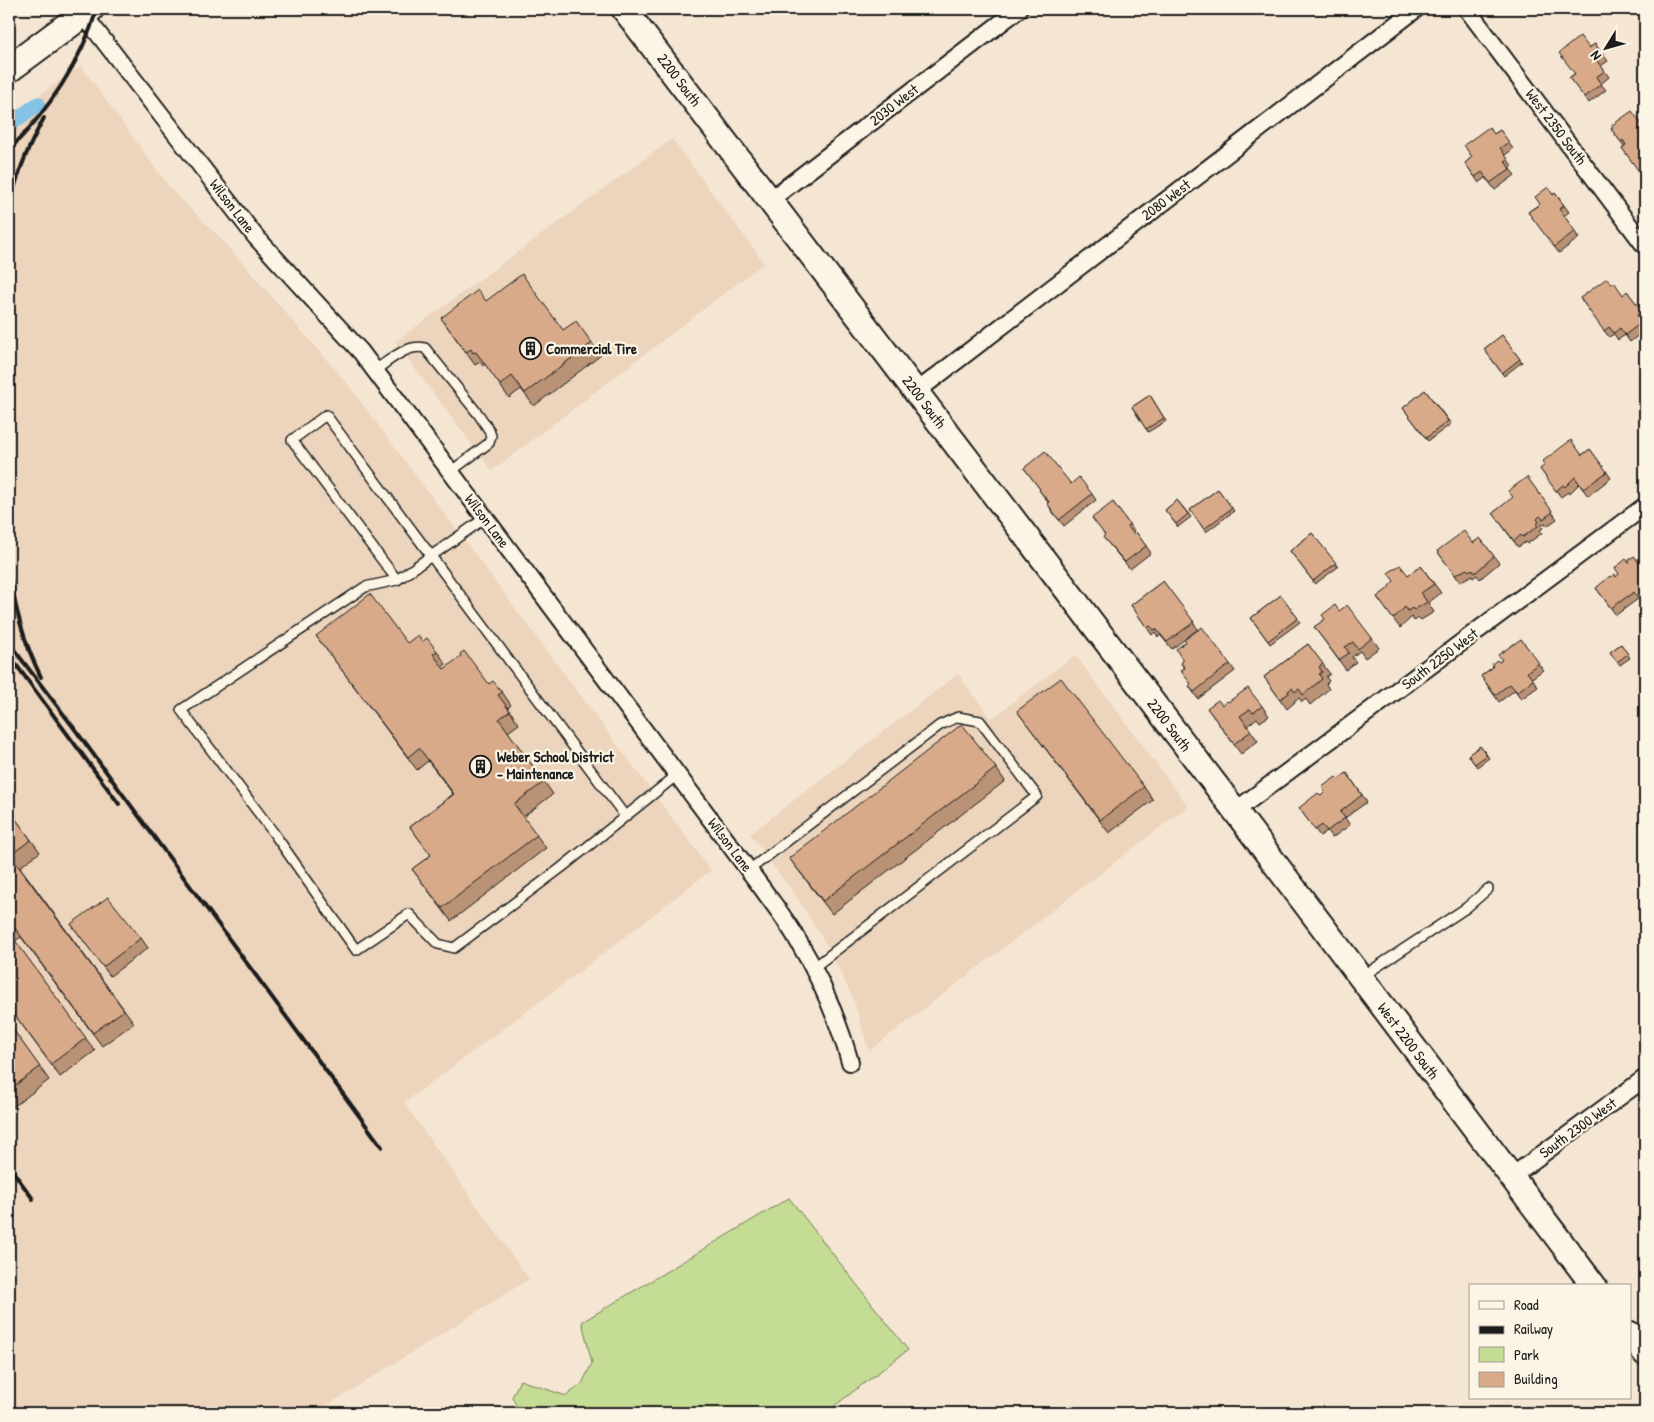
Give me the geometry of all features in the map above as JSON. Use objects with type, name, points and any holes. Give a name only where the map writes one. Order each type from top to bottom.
[{"type":"main road","points":[[9,70],[84,10]]},
{"type":"street","name":"2200 South","points":[[624,9],[1229,803]]},
{"type":"street","name":"2030 West","points":[[770,200],[1018,9]]},
{"type":"street","name":"2080 West","points":[[916,392],[1416,9]]},
{"type":"street","name":"West 2350 South","points":[[1467,9],[1645,246]]},
{"type":"street","name":"Wilson Lane","points":[[84,10],[255,236],[375,370],[749,870],[797,938],[813,968],[843,1038],[850,1062]]},
{"type":"street","name":"South 2250 West","points":[[1229,803],[1645,506]]},
{"type":"street","name":"West 2200 South","points":[[1229,803],[1592,1284]]},
{"type":"street","name":"South 2300 West","points":[[1510,1177],[1645,1078]]},
{"type":"street","points":[[1632,1337],[1645,1353]]},
{"type":"lane","points":[[375,370],[407,350],[418,346],[425,348],[479,415],[491,436],[488,443],[450,472]]},
{"type":"lane","points":[[397,580],[292,440],[326,415],[625,816]]},
{"type":"lane","points":[[485,518],[397,580],[365,586],[181,710],[273,832],[356,950],[409,914],[438,944],[454,948],[561,868],[677,775]]},
{"type":"lane","points":[[749,870],[940,725],[958,718],[980,721],[1037,796],[813,968]]},
{"type":"lane","points":[[1360,978],[1466,908],[1488,889]]},
{"type":"shaded area","points":[[81,66],[170,188],[224,242],[346,382],[711,870],[591,963],[404,1103],[529,1279],[315,1413],[9,1413],[9,116]]},
{"type":"shaded area","points":[[672,139],[764,263],[492,471],[395,342]]},
{"type":"shaded area","points":[[1075,655],[1188,806],[869,1051],[854,1001],[830,951],[799,901],[750,834],[958,674],[991,719]]},
{"type":"green space","points":[[789,1198],[908,1350],[825,1413],[520,1413],[512,1397],[520,1380],[566,1396],[582,1384],[592,1363],[582,1322]]},
{"type":"building","points":[[1580,36],[1589,48],[1595,44],[1603,55],[1596,60],[1605,71],[1596,77],[1601,84],[1584,97],[1569,78],[1575,74],[1559,53]]},
{"type":"building","points":[[1632,111],[1645,128],[1645,165],[1638,170],[1622,148],[1626,145],[1623,140],[1621,142],[1611,129],[1613,128],[1611,126]]},
{"type":"building","points":[[1489,127],[1494,134],[1500,130],[1509,142],[1500,148],[1508,159],[1505,161],[1510,169],[1490,183],[1482,172],[1475,177],[1465,163],[1472,157],[1464,145]]},
{"type":"building","points":[[1548,187],[1564,206],[1559,209],[1575,231],[1554,247],[1528,212],[1540,204],[1535,197]]},
{"type":"building","name":"Commercial Tire","points":[[522,274],[563,330],[576,321],[592,343],[525,393],[512,376],[500,385],[476,352],[473,353],[471,349],[466,352],[441,318],[478,290],[486,301]]},
{"type":"building","points":[[1607,278],[1611,284],[1614,282],[1623,295],[1627,291],[1642,311],[1637,315],[1642,322],[1625,335],[1620,328],[1614,333],[1609,327],[1604,331],[1580,298]]},
{"type":"building","points":[[1502,335],[1520,359],[1502,373],[1484,349]]},
{"type":"building","points":[[1425,390],[1448,421],[1426,438],[1403,408]]},
{"type":"building","points":[[1150,395],[1164,418],[1146,429],[1132,407]]},
{"type":"building","points":[[1571,440],[1582,455],[1590,449],[1607,472],[1583,489],[1575,477],[1565,487],[1563,485],[1556,491],[1540,469],[1545,465],[1543,461]]},
{"type":"building","points":[[1045,451],[1071,484],[1079,477],[1092,494],[1059,520],[1047,503],[1049,502],[1024,468]]},
{"type":"building","points":[[1527,477],[1553,512],[1543,519],[1540,516],[1537,519],[1539,522],[1536,524],[1538,526],[1514,541],[1493,513],[1513,497],[1508,491]]},
{"type":"building","points":[[1218,489],[1232,508],[1204,529],[1190,510]]},
{"type":"building","points":[[1177,500],[1188,514],[1176,524],[1165,510]]},
{"type":"building","points":[[1113,502],[1129,524],[1127,526],[1134,534],[1136,532],[1146,546],[1125,562],[1103,537],[1105,535],[1092,518]]},
{"type":"building","points":[[1464,531],[1473,543],[1480,538],[1494,556],[1475,573],[1472,569],[1469,571],[1467,569],[1455,575],[1437,551]]},
{"type":"building","points":[[1312,533],[1336,563],[1313,581],[1290,551]]},
{"type":"building","points":[[1634,556],[1644,569],[1641,571],[1645,576],[1643,581],[1645,585],[1643,587],[1645,594],[1639,599],[1634,592],[1611,608],[1596,588],[1610,576],[1615,574],[1616,577],[1619,574],[1615,568],[1626,559],[1629,563],[1629,560]]},
{"type":"building","points":[[1400,565],[1408,575],[1421,566],[1434,584],[1421,593],[1427,602],[1414,610],[1412,608],[1408,611],[1405,607],[1393,619],[1377,597],[1389,588],[1394,581],[1388,573]]},
{"type":"building","points":[[1163,581],[1194,622],[1167,642],[1156,629],[1154,630],[1150,626],[1147,628],[1131,605]]},
{"type":"building","name":"Weber School District - Maintenance","points":[[370,594],[407,643],[418,635],[422,642],[427,638],[437,651],[433,654],[444,669],[461,656],[460,654],[464,651],[489,684],[493,681],[502,692],[498,695],[510,711],[499,719],[544,782],[514,804],[537,835],[442,908],[412,869],[431,855],[410,827],[454,794],[419,748],[408,757],[316,636]]},
{"type":"building","points":[[1281,595],[1298,618],[1268,641],[1251,618]]},
{"type":"building","points":[[1335,605],[1339,611],[1347,605],[1372,638],[1358,649],[1353,642],[1345,647],[1349,653],[1339,660],[1314,627],[1325,619],[1322,615]]},
{"type":"building","points":[[1202,627],[1230,664],[1194,692],[1189,686],[1191,684],[1181,671],[1185,668],[1176,649],[1186,642],[1184,640]]},
{"type":"building","points":[[1521,639],[1539,663],[1527,672],[1533,680],[1517,692],[1510,684],[1495,695],[1481,676],[1493,667],[1492,664],[1497,660],[1499,662],[1502,660],[1498,655]]},
{"type":"building","points":[[1308,644],[1323,664],[1319,667],[1322,672],[1319,674],[1322,679],[1303,695],[1299,689],[1295,692],[1292,688],[1288,691],[1289,693],[1280,699],[1264,677]]},
{"type":"building","points":[[1621,644],[1628,654],[1617,662],[1610,652]]},
{"type":"building","points":[[1061,678],[1144,787],[1100,820],[1017,711]]},
{"type":"building","points":[[1248,688],[1262,706],[1253,713],[1250,709],[1240,716],[1251,731],[1234,744],[1207,708],[1218,700],[1222,705]]},
{"type":"building","points":[[962,724],[996,768],[823,901],[789,858]]},
{"type":"building","points":[[1480,746],[1487,755],[1475,764],[1468,755]]},
{"type":"building","points":[[1347,773],[1362,795],[1340,812],[1345,818],[1327,831],[1322,825],[1315,830],[1299,808],[1318,793],[1321,796],[1325,792],[1322,787],[1336,777],[1338,779]]},
{"type":"building","points":[[15,818],[31,840],[10,855],[124,1010],[93,1033],[12,924],[9,926],[9,823]]},
{"type":"building","points":[[108,897],[141,938],[103,967],[71,924]]},
{"type":"building","points":[[9,932],[86,1038],[51,1064],[9,1007]]},
{"type":"building","points":[[9,1024],[40,1067],[9,1090]]},
{"type":"waterway","points":[[9,125],[38,104]]},
{"type":"railway","points":[[9,150],[37,119],[62,85],[82,48],[97,9]]},
{"type":"railway","points":[[9,211],[23,163],[44,118]]},
{"type":"railway","points":[[9,568],[20,624],[41,677]]},
{"type":"railway","points":[[9,643],[74,728],[382,1147]]},
{"type":"railway","points":[[9,655],[119,804]]},
{"type":"railway","points":[[9,1166],[33,1199]]},
{"type":"place","name":"Commercial Tire","points":[[530,349]]},
{"type":"place","name":"Weber School District - Maintenance","points":[[481,766]]}]
